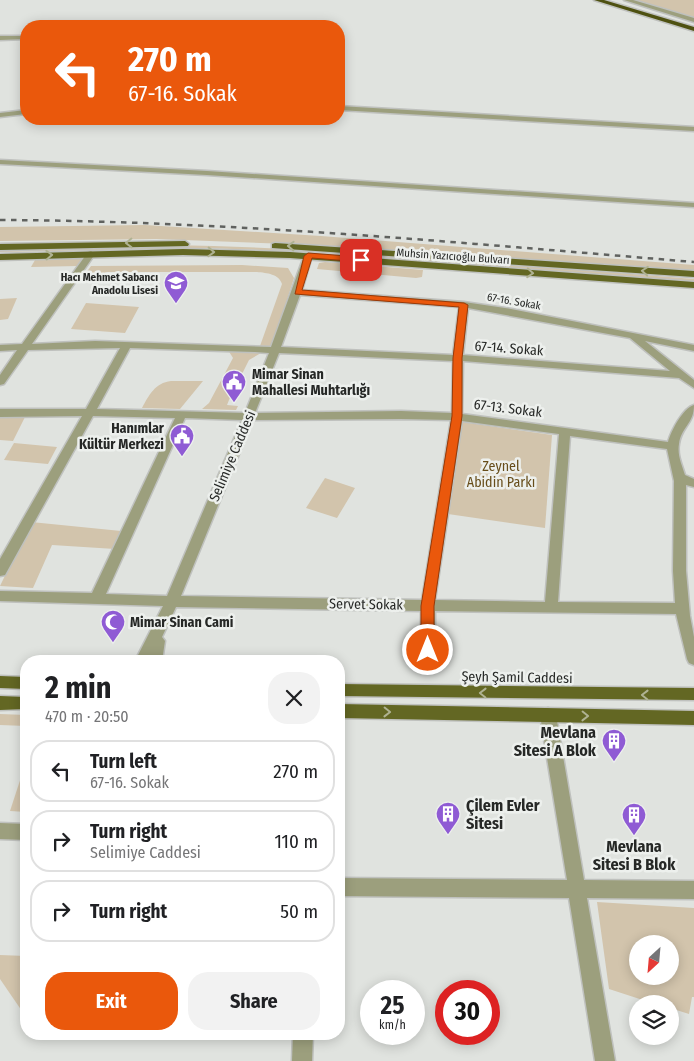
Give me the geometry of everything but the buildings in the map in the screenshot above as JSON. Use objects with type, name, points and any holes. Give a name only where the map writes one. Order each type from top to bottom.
[{"type":"highway","points":[[597,0],[694,29]]},
{"type":"highway","points":[[612,0],[694,25]]},
{"type":"main road","name":"Muhsin Yazıcıoğlu Bulvarı","points":[[0,247],[154,243],[292,246],[694,274]]},
{"type":"main road","name":"Muhsin Yazıcıoğlu Bulvarı","points":[[0,257],[183,252],[308,256],[694,285]]},
{"type":"main road","points":[[0,682],[20,683]]},
{"type":"main road","name":"Şeyh Şamil Caddesi","points":[[345,690],[650,696],[694,694]]},
{"type":"main road","points":[[0,703],[20,703]]},
{"type":"main road","points":[[345,711],[694,718]]},
{"type":"street","points":[[627,0],[694,20]]},
{"type":"street","points":[[0,38],[20,38]]},
{"type":"street","points":[[345,104],[694,124]]},
{"type":"street","points":[[345,108],[694,129]]},
{"type":"street","points":[[0,115],[20,113]]},
{"type":"street","points":[[0,162],[155,170],[694,205]]},
{"type":"street","points":[[0,382],[90,254]]},
{"type":"street","name":"Selimiye Caddesi","points":[[145,655],[161,627],[275,350],[298,292],[308,256]]},
{"type":"street","name":"67-16. Sokak","points":[[298,292],[464,305],[694,348]]},
{"type":"street","points":[[428,650],[428,606],[457,416],[458,358],[464,305]]},
{"type":"street","points":[[627,334],[647,346],[694,385]]},
{"type":"street","name":"67-14. Sokak","points":[[0,348],[58,344],[275,350],[458,358],[680,375]]},
{"type":"street","points":[[0,570],[127,345]]},
{"type":"street","points":[[694,408],[677,432],[673,446],[680,478],[681,609],[686,636],[694,659]]},
{"type":"street","name":"67-13. Sokak","points":[[0,413],[88,412],[248,416],[457,416],[673,446]]},
{"type":"street","points":[[97,598],[182,414]]},
{"type":"street","points":[[552,607],[565,430]]},
{"type":"street","points":[[680,478],[694,483]]},
{"type":"street","name":"Servet Sokak","points":[[0,596],[428,606],[681,609]]},
{"type":"street","name":"Selimiye Caddesi","points":[[156,655],[161,627]]},
{"type":"street","points":[[548,715],[605,1061]]},
{"type":"street","points":[[0,831],[20,832]]},
{"type":"street","points":[[345,887],[694,890]]},
{"type":"street","points":[[302,1061],[303,1040]]},
{"type":"green space","points":[[632,0],[694,0],[694,18],[692,17]]},
{"type":"green space","points":[[145,225],[321,236],[694,265],[694,271],[316,245],[157,239],[0,241],[0,227]]},
{"type":"green space","points":[[171,245],[302,250],[433,258],[694,279],[694,283],[320,252],[203,248],[0,252],[0,250]]},
{"type":"green space","points":[[83,258],[78,266],[31,267],[35,260]]},
{"type":"green space","points":[[319,263],[423,270],[422,277],[416,278],[317,269]]},
{"type":"green space","points":[[242,265],[288,268],[294,278],[272,347],[260,346],[282,284],[278,278],[272,275],[257,272],[107,272],[98,276],[83,277],[91,266]]},
{"type":"green space","points":[[17,298],[8,319],[0,320],[0,299]]},
{"type":"green space","points":[[86,303],[139,307],[125,333],[71,329]]},
{"type":"green space","points":[[228,350],[261,353],[249,360],[229,400],[227,405],[238,406],[236,410],[202,409],[209,403],[233,358]]},
{"type":"green space","points":[[171,381],[203,381],[180,409],[142,408],[150,394],[157,387]]},
{"type":"green space","points":[[0,416],[25,417],[13,441],[0,440]]},
{"type":"green space","name":"Zeynel Abidin Parkı","points":[[462,422],[552,435],[545,528],[448,514]]},
{"type":"green space","points":[[14,443],[57,447],[48,464],[4,460]]},
{"type":"green space","points":[[325,478],[355,488],[337,518],[306,508]]},
{"type":"green space","points":[[31,522],[121,531],[115,549],[52,545],[33,588],[0,586]]},
{"type":"green space","points":[[0,714],[20,715],[20,726],[0,725]]},
{"type":"green space","points":[[20,780],[20,812],[10,811]]},
{"type":"green space","points":[[597,902],[694,908],[694,997],[692,997],[689,1014],[679,1011],[679,995],[629,996],[609,989]]},
{"type":"green space","points":[[0,955],[20,956],[20,1008],[0,979]]},
{"type":"railway","points":[[0,220],[174,224],[347,234],[694,262]]},
{"type":"place","name":"Hacı Mehmet Sabancı Anadolu Lisesi","points":[[176,304]]},
{"type":"place","name":"Mimar Sinan Mahallesi Muhtarlığı","points":[[234,403]]},
{"type":"place","name":"Hanımlar Kültür Merkezi","points":[[182,457]]},
{"type":"place","name":"Mimar Sinan Cami","points":[[113,643]]},
{"type":"place","name":"Mevlana Sitesi A Blok","points":[[614,762]]},
{"type":"place","name":"Çilem Evler Sitesi","points":[[448,835]]},
{"type":"place","name":"Mevlana Sitesi B Blok","points":[[634,836]]},
{"type":"route","points":[[361,260],[308,256],[298,292],[464,305],[458,358],[457,416],[428,606],[428,650]]}]
